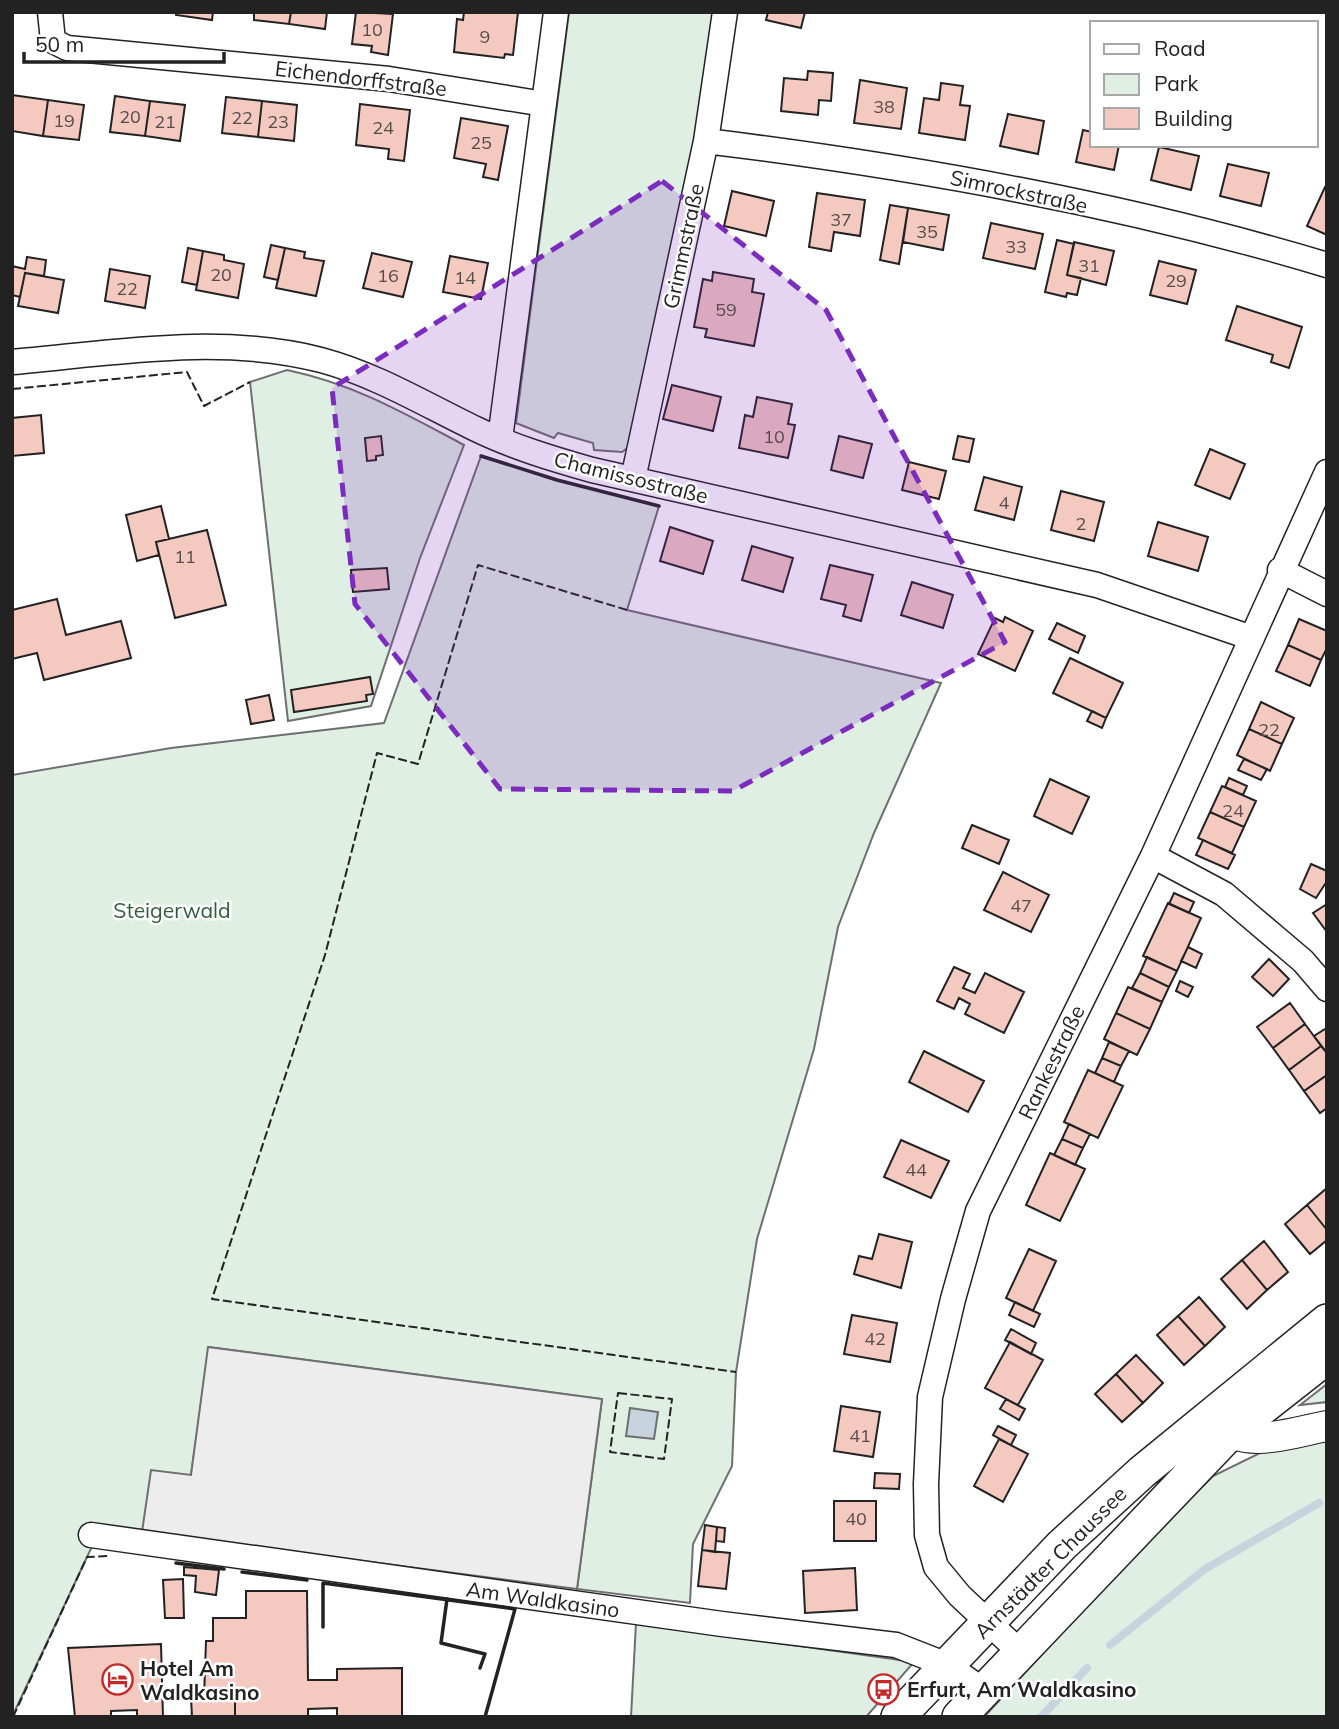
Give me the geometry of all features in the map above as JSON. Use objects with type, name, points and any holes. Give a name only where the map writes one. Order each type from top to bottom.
[{"type":"main road","points":[[1220,1424],[1327,1321]]},
{"type":"main road","points":[[1220,1424],[1327,1357]]},
{"type":"main road","name":"Arnstädter Chaussee","points":[[898,1717],[1062,1545],[1220,1424]]},
{"type":"main road","name":"Arnstädter Chaussee","points":[[959,1717],[1021,1653],[1220,1424]]},
{"type":"street","name":"Eichendorffstraße","points":[[50,12],[53,41],[67,48],[389,79],[544,104]]},
{"type":"street","points":[[500,439],[556,12]]},
{"type":"street","name":"Grimmstraße","points":[[633,479],[706,141],[724,12]]},
{"type":"street","name":"Simrockstraße","points":[[706,141],[843,158],[1013,187],[1255,243],[1327,265]]},
{"type":"street","name":"Chamissostraße","points":[[12,362],[185,347],[258,351],[319,360],[389,383],[500,439],[545,456],[633,479],[1097,585],[1252,638]]},
{"type":"street","name":"Rankestraße","points":[[1021,1653],[960,1596],[936,1567],[927,1535],[926,1484],[930,1397],[953,1299],[978,1211],[1153,856],[1280,570],[1327,472]]},
{"type":"street","points":[[1280,570],[1327,594]]},
{"type":"street","points":[[1153,856],[1224,894],[1294,952],[1327,989]]},
{"type":"street","points":[[1220,1424],[1255,1438],[1327,1426]]},
{"type":"street","name":"Am Waldkasino","points":[[91,1535],[897,1646],[947,1665],[984,1691]]},
{"type":"highlighted area","points":[[662,181],[826,310],[1005,642],[733,791],[500,789],[355,604],[332,388]]},
{"type":"green space","points":[[569,12],[716,12],[697,137],[630,446],[622,452],[594,450],[593,443],[558,433],[554,438],[516,423]]},
{"type":"green space","points":[[287,370],[357,391],[464,445],[420,558],[371,706],[288,721],[250,382]]},
{"type":"green space","name":"Steigerwald","points":[[481,456],[557,480],[659,506],[627,610],[941,683],[874,833],[838,927],[814,1049],[757,1239],[736,1372],[732,1466],[693,1544],[690,1603],[577,1589],[602,1399],[209,1347],[191,1475],[142,1532],[102,1525],[12,1717],[12,775],[171,748],[384,723]]},
{"type":"green space","points":[[1327,1384],[1327,1402],[1300,1405]]},
{"type":"green space","points":[[1327,1441],[1327,1717],[984,1717],[1138,1551],[1213,1476],[1266,1450]]},
{"type":"green space","points":[[636,1623],[914,1662],[866,1717],[631,1717]]},
{"type":"shaded area","points":[[208,1347],[602,1399],[577,1589],[142,1532],[151,1470],[191,1475]]},
{"type":"shaded area","points":[[630,1408],[658,1412],[654,1439],[626,1436]]},
{"type":"building","points":[[176,12],[213,12],[212,20],[176,15]]},
{"type":"building","points":[[254,12],[291,12],[289,24],[254,20]]},
{"type":"building","points":[[291,12],[327,12],[325,29],[289,24]]},
{"type":"building","points":[[356,12],[393,14],[388,55],[371,52],[372,46],[352,44]]},
{"type":"building","points":[[464,12],[518,12],[513,55],[505,54],[504,58],[454,52],[457,19],[463,20]]},
{"type":"building","points":[[768,12],[805,12],[801,28],[766,20]]},
{"type":"building","points":[[808,71],[833,73],[831,101],[819,100],[818,115],[781,111],[784,78],[807,80]]},
{"type":"building","points":[[860,80],[907,88],[901,129],[854,123]]},
{"type":"building","points":[[941,83],[963,86],[960,105],[970,106],[965,140],[919,133],[924,98],[939,100]]},
{"type":"building","points":[[12,95],[48,100],[43,136],[12,131]]},
{"type":"building","points":[[115,96],[150,101],[145,136],[110,132]]},
{"type":"building","points":[[226,97],[262,101],[258,137],[222,133]]},
{"type":"building","points":[[48,100],[84,105],[79,140],[43,136]]},
{"type":"building","points":[[150,101],[185,105],[180,141],[145,136]]},
{"type":"building","points":[[262,101],[297,105],[294,141],[258,137]]},
{"type":"building","points":[[360,104],[410,110],[404,161],[388,159],[389,149],[356,145]]},
{"type":"building","points":[[1008,114],[1044,121],[1038,154],[1000,146]]},
{"type":"building","points":[[461,118],[508,126],[498,180],[483,177],[486,164],[454,158]]},
{"type":"building","points":[[1083,130],[1090,132],[1090,147],[1119,147],[1114,170],[1076,162]]},
{"type":"building","points":[[1159,147],[1199,156],[1191,190],[1151,180]]},
{"type":"building","points":[[1228,164],[1269,173],[1261,206],[1220,196]]},
{"type":"building","points":[[1325,187],[1327,188],[1327,235],[1307,226]]},
{"type":"building","points":[[732,191],[774,201],[766,236],[724,226]]},
{"type":"building","points":[[817,193],[865,200],[860,236],[834,232],[831,251],[809,247]]},
{"type":"building","points":[[890,205],[908,208],[899,264],[880,260]]},
{"type":"building","points":[[908,208],[949,215],[943,250],[903,242]]},
{"type":"building","points":[[991,223],[1043,234],[1035,269],[983,258]]},
{"type":"building","points":[[1057,240],[1074,244],[1067,275],[1081,278],[1077,295],[1067,293],[1066,297],[1045,292]]},
{"type":"building","points":[[1074,242],[1114,251],[1106,285],[1067,275]]},
{"type":"building","points":[[271,245],[285,248],[278,280],[264,277]]},
{"type":"building","points":[[188,248],[203,251],[197,285],[182,282]]},
{"type":"building","points":[[285,248],[305,252],[304,258],[324,261],[316,296],[276,288]]},
{"type":"building","points":[[203,251],[224,255],[224,260],[244,264],[238,298],[196,290]]},
{"type":"building","points":[[372,253],[412,262],[403,297],[363,288]]},
{"type":"building","points":[[450,256],[488,263],[481,299],[443,292]]},
{"type":"building","points":[[27,257],[46,260],[44,276],[25,273],[20,297],[12,295],[12,266],[25,269]]},
{"type":"building","points":[[1159,261],[1196,270],[1187,304],[1150,295]]},
{"type":"building","points":[[110,269],[150,276],[145,308],[105,301]]},
{"type":"building","points":[[713,272],[754,279],[752,292],[764,294],[754,346],[705,337],[707,329],[694,327],[703,279],[712,281]]},
{"type":"building","points":[[25,273],[64,280],[58,313],[18,306]]},
{"type":"building","points":[[1237,306],[1302,327],[1289,368],[1271,362],[1273,355],[1226,340]]},
{"type":"building","points":[[672,385],[721,397],[713,431],[663,419]]},
{"type":"building","points":[[757,397],[792,404],[788,424],[795,425],[788,458],[739,448],[745,415],[753,417]]},
{"type":"building","points":[[41,415],[44,453],[12,456],[12,418]]},
{"type":"building","points":[[381,436],[383,455],[376,456],[376,460],[367,461],[365,438]]},
{"type":"building","points":[[839,436],[872,444],[863,478],[831,470]]},
{"type":"building","points":[[958,436],[974,439],[969,462],[953,459]]},
{"type":"building","points":[[1210,449],[1245,464],[1230,499],[1195,485]]},
{"type":"building","points":[[909,462],[946,471],[939,499],[902,490]]},
{"type":"building","points":[[984,477],[1022,487],[1014,520],[975,510]]},
{"type":"building","points":[[1061,491],[1104,502],[1094,541],[1051,530]]},
{"type":"building","points":[[161,506],[169,539],[156,542],[159,555],[137,561],[126,515]]},
{"type":"building","points":[[1158,522],[1208,537],[1198,571],[1148,556]]},
{"type":"building","points":[[670,527],[713,541],[703,574],[660,561]]},
{"type":"building","points":[[207,530],[226,605],[175,618],[156,542]]},
{"type":"building","points":[[752,546],[793,558],[783,592],[742,580]]},
{"type":"building","points":[[830,565],[873,575],[861,621],[843,616],[846,605],[821,599]]},
{"type":"building","points":[[387,568],[389,589],[353,592],[351,570]]},
{"type":"building","points":[[912,582],[953,595],[943,628],[901,615]]},
{"type":"building","points":[[57,599],[66,635],[121,621],[131,658],[44,680],[37,653],[12,659],[12,610]]},
{"type":"building","points":[[1005,617],[1033,631],[1015,671],[978,654],[995,618],[1003,622]]},
{"type":"building","points":[[1299,619],[1327,631],[1327,648],[1321,660],[1288,645]]},
{"type":"building","points":[[1057,623],[1085,636],[1078,653],[1049,639]]},
{"type":"building","points":[[1288,645],[1321,660],[1310,686],[1276,671]]},
{"type":"building","points":[[1070,658],[1123,683],[1106,718],[1053,693]]},
{"type":"building","points":[[370,677],[373,694],[366,695],[367,701],[294,712],[291,690]]},
{"type":"building","points":[[269,695],[274,720],[251,724],[246,700]]},
{"type":"building","points":[[1261,702],[1294,718],[1282,744],[1249,729]]},
{"type":"building","points":[[1092,711],[1106,718],[1102,728],[1087,721]]},
{"type":"building","points":[[1249,729],[1282,744],[1270,771],[1237,755]]},
{"type":"building","points":[[1244,759],[1267,769],[1261,780],[1238,770]]},
{"type":"building","points":[[1229,778],[1247,786],[1243,795],[1225,787]]},
{"type":"building","points":[[1050,779],[1089,797],[1072,834],[1034,816]]},
{"type":"building","points":[[1222,786],[1256,801],[1244,827],[1210,812]]},
{"type":"building","points":[[1210,812],[1244,827],[1232,853],[1198,838]]},
{"type":"building","points":[[972,825],[1009,840],[999,864],[962,848]]},
{"type":"building","points":[[1203,840],[1235,855],[1228,869],[1196,855]]},
{"type":"building","points":[[1311,864],[1327,871],[1327,881],[1316,898],[1300,889]]},
{"type":"building","points":[[1003,872],[1049,895],[1031,932],[984,910]]},
{"type":"building","points":[[1174,893],[1194,902],[1189,913],[1169,904]]},
{"type":"building","points":[[1168,903],[1201,918],[1177,971],[1143,956]]},
{"type":"building","points":[[1327,904],[1327,932],[1313,913]]},
{"type":"building","points":[[1188,947],[1202,954],[1196,968],[1181,961]]},
{"type":"building","points":[[1147,957],[1177,971],[1169,987],[1140,973]]},
{"type":"building","points":[[1269,959],[1289,979],[1273,996],[1252,977]]},
{"type":"building","points":[[954,967],[970,974],[963,988],[975,993],[985,973],[1024,992],[1004,1033],[965,1014],[970,1004],[959,998],[954,1009],[937,1001]]},
{"type":"building","points":[[1140,973],[1169,987],[1162,1002],[1132,988]]},
{"type":"building","points":[[1180,981],[1193,987],[1188,997],[1176,991]]},
{"type":"building","points":[[1128,987],[1162,1002],[1150,1029],[1116,1013]]},
{"type":"building","points":[[1290,1003],[1305,1024],[1273,1048],[1257,1027]]},
{"type":"building","points":[[1116,1013],[1150,1029],[1137,1055],[1104,1039]]},
{"type":"building","points":[[1305,1024],[1321,1046],[1289,1070],[1273,1048]]},
{"type":"building","points":[[1325,1029],[1327,1031],[1327,1053],[1314,1036]]},
{"type":"building","points":[[1109,1042],[1129,1051],[1121,1066],[1102,1058]]},
{"type":"building","points":[[1321,1046],[1327,1053],[1327,1075],[1304,1091],[1289,1070]]},
{"type":"building","points":[[924,1051],[984,1081],[968,1112],[909,1082]]},
{"type":"building","points":[[1102,1058],[1121,1066],[1114,1082],[1095,1073]]},
{"type":"building","points":[[1088,1070],[1123,1086],[1098,1138],[1064,1122]]},
{"type":"building","points":[[1327,1075],[1327,1108],[1320,1113],[1304,1091]]},
{"type":"building","points":[[1069,1124],[1090,1134],[1083,1148],[1062,1139]]},
{"type":"building","points":[[1062,1139],[1083,1148],[1075,1165],[1054,1155]]},
{"type":"building","points":[[901,1140],[949,1161],[931,1198],[884,1177]]},
{"type":"building","points":[[1050,1153],[1085,1169],[1060,1221],[1026,1205]]},
{"type":"building","points":[[1327,1188],[1327,1230],[1307,1205]]},
{"type":"building","points":[[1307,1205],[1327,1230],[1327,1240],[1310,1254],[1285,1224]]},
{"type":"building","points":[[879,1234],[912,1242],[901,1288],[854,1274],[859,1256],[872,1259]]},
{"type":"building","points":[[1264,1241],[1288,1272],[1267,1290],[1242,1260]]},
{"type":"building","points":[[1029,1249],[1056,1261],[1033,1311],[1006,1298]]},
{"type":"building","points":[[1242,1260],[1267,1290],[1247,1309],[1221,1279]]},
{"type":"building","points":[[1199,1297],[1225,1327],[1205,1346],[1178,1316]]},
{"type":"building","points":[[1015,1302],[1040,1314],[1034,1327],[1009,1315]]},
{"type":"building","points":[[852,1315],[897,1323],[890,1362],[844,1354]]},
{"type":"building","points":[[1178,1316],[1205,1346],[1184,1365],[1157,1335]]},
{"type":"building","points":[[1011,1329],[1036,1343],[1031,1354],[1005,1340]]},
{"type":"building","points":[[1010,1342],[1043,1360],[1018,1405],[985,1388]]},
{"type":"building","points":[[1136,1355],[1163,1383],[1143,1403],[1116,1374]]},
{"type":"building","points":[[1116,1374],[1143,1403],[1122,1422],[1095,1394]]},
{"type":"building","points":[[1006,1399],[1025,1409],[1019,1420],[1000,1409]]},
{"type":"building","points":[[841,1406],[880,1412],[873,1457],[834,1451]]},
{"type":"building","points":[[998,1426],[1016,1435],[1011,1445],[993,1435]]},
{"type":"building","points":[[999,1439],[1028,1454],[1003,1502],[974,1486]]},
{"type":"building","points":[[875,1473],[900,1474],[899,1489],[874,1488]]},
{"type":"building","points":[[834,1501],[876,1501],[876,1541],[834,1541]]},
{"type":"building","points":[[705,1525],[717,1527],[715,1552],[702,1550]]},
{"type":"building","points":[[717,1527],[725,1528],[724,1542],[716,1541]]},
{"type":"building","points":[[702,1550],[730,1553],[726,1589],[698,1586]]},
{"type":"building","points":[[184,1567],[219,1570],[216,1595],[195,1592],[196,1576],[184,1575]]},
{"type":"building","points":[[855,1568],[857,1610],[805,1613],[803,1571]]},
{"type":"building","points":[[183,1579],[184,1618],[165,1618],[163,1580]]},
{"type":"building","points":[[246,1591],[307,1591],[308,1680],[337,1680],[337,1669],[402,1668],[402,1717],[337,1717],[337,1708],[308,1709],[308,1717],[235,1717],[235,1697],[204,1698],[206,1641],[213,1641],[213,1618],[246,1618]]},
{"type":"building","points":[[161,1644],[163,1717],[137,1717],[137,1710],[111,1711],[111,1717],[75,1717],[68,1648]]},
{"type":"building","points":[[235,1697],[235,1717],[192,1717],[191,1698]]},
{"type":"waterway","points":[[1110,1645],[1205,1569],[1319,1503]]},
{"type":"waterway","points":[[1041,1717],[1087,1668]]},
{"type":"fence","points":[[12,389],[187,372],[204,406],[250,382]]},
{"type":"fence","points":[[627,610],[478,565],[418,764],[377,753],[325,955],[212,1299],[736,1372]]},
{"type":"fence","points":[[618,1393],[672,1399],[664,1459],[610,1452],[618,1393]]},
{"type":"fence","points":[[13,1717],[87,1557],[110,1556]]},
{"type":"wall","points":[[481,456],[557,480],[659,506]]},
{"type":"wall","points":[[176,1563],[224,1569]]},
{"type":"wall","points":[[242,1572],[307,1580]]},
{"type":"wall","points":[[323,1627],[323,1583],[515,1609],[485,1717]]},
{"type":"wall","points":[[447,1599],[441,1643],[485,1654],[480,1668]]},
{"type":"place","name":"Hotel Am Waldkasino","points":[[117,1680]]},
{"type":"place","name":"Erfurt, Am Waldkasino","points":[[884,1689]]}]
